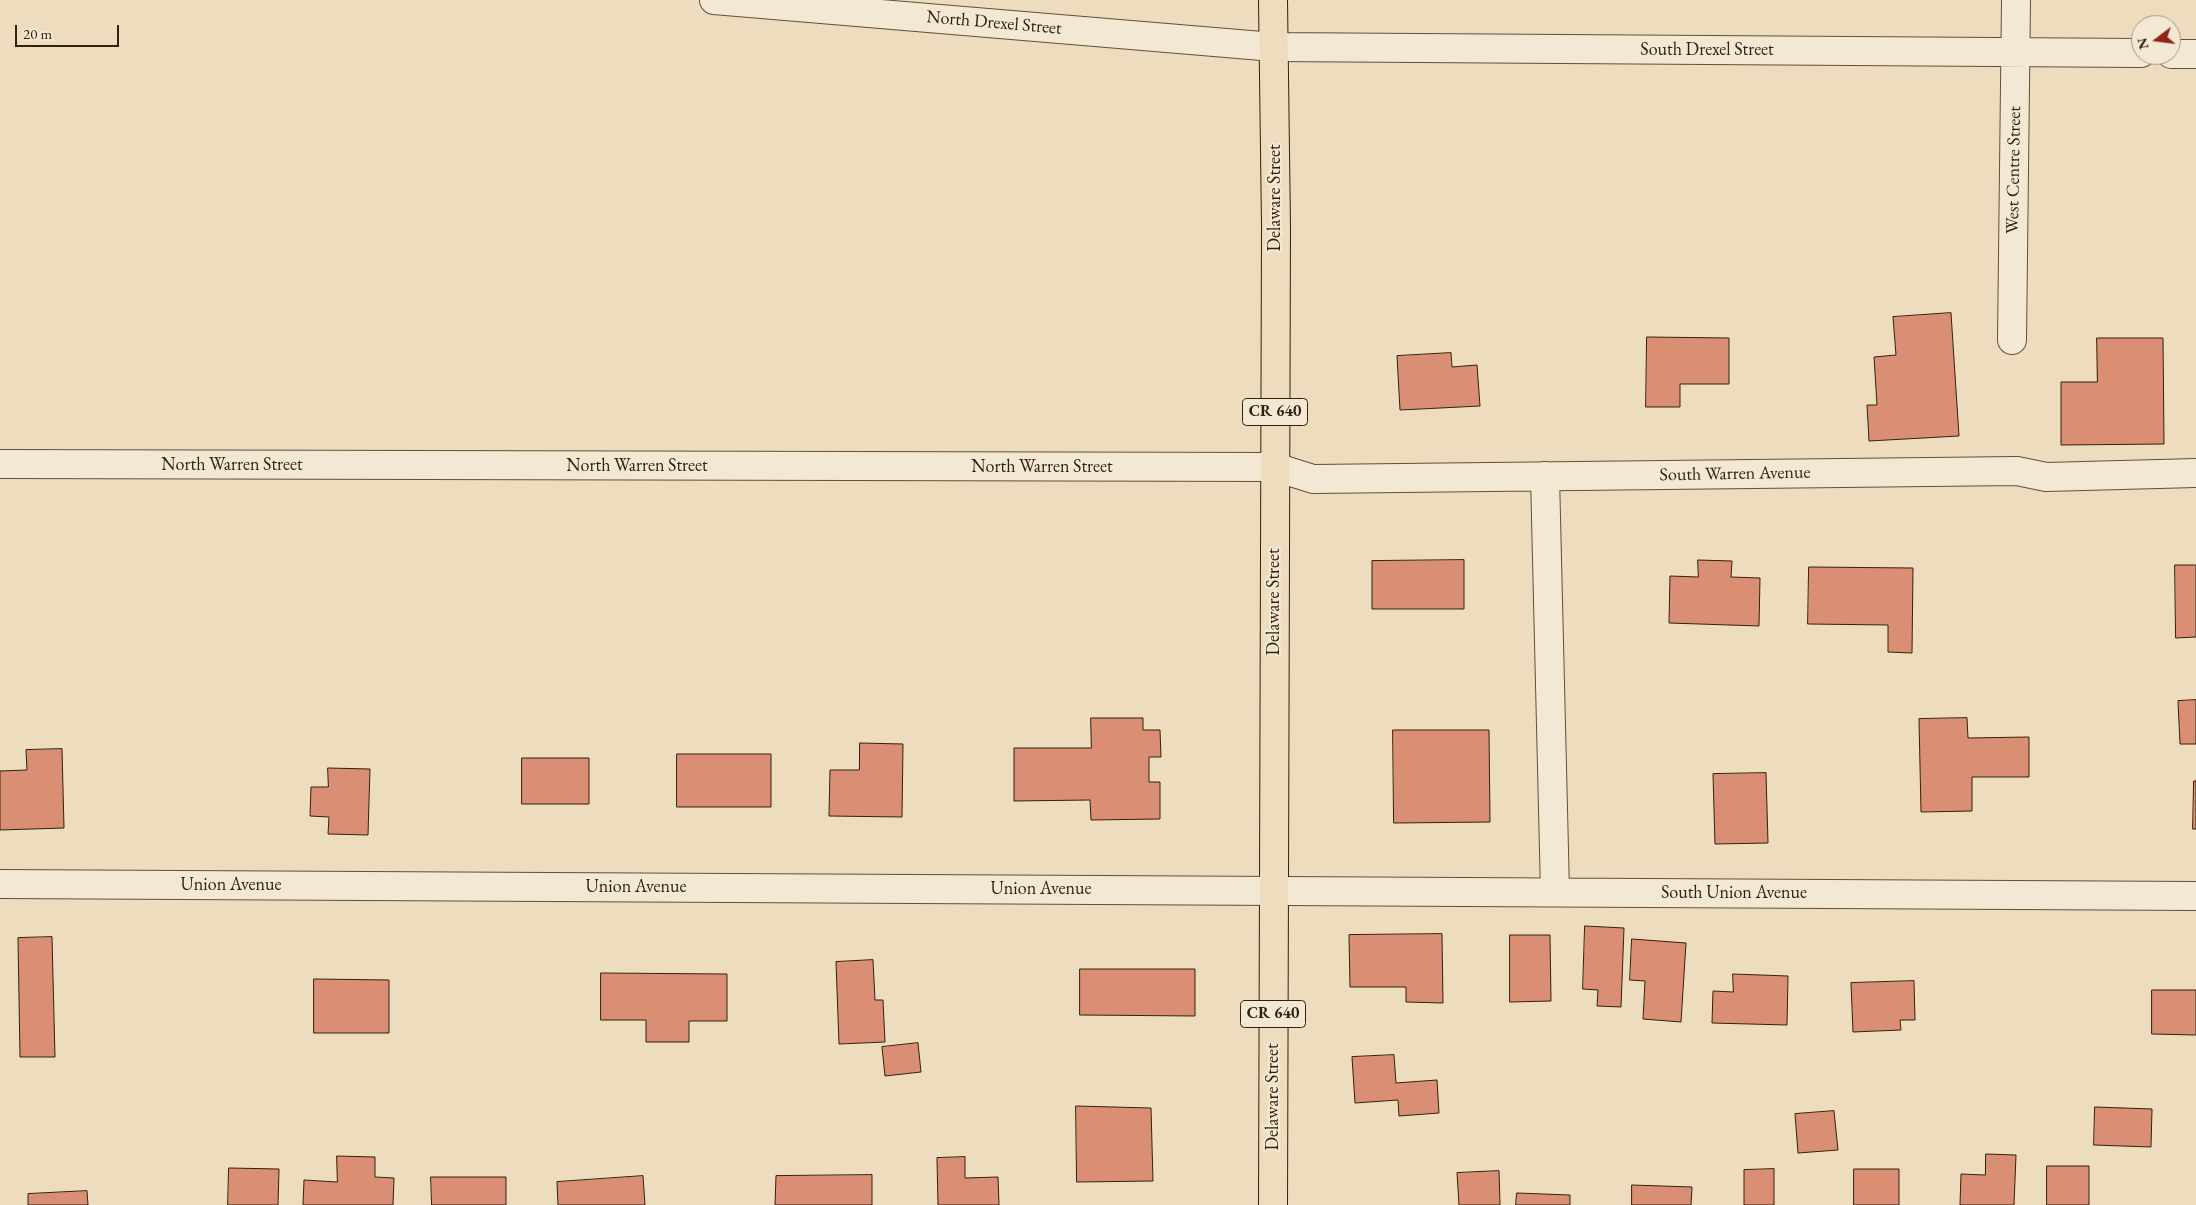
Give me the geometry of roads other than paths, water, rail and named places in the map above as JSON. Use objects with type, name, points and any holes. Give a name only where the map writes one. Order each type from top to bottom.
[{"type":"main road","name":"Delaware Street","points":[[1273,0],[1276,226],[1272,891],[1273,1205]]},
{"type":"street","name":"North Drexel Street","points":[[714,0],[1274,47]]},
{"type":"street","name":"West Centre Street","points":[[2012,340],[2016,0]]},
{"type":"street","name":"South Drexel Street","points":[[1274,47],[2131,54]]},
{"type":"street","points":[[2181,54],[2196,54]]},
{"type":"street","name":"North Warren Street","points":[[0,464],[1275,468]]},
{"type":"street","name":"South Warren Avenue","points":[[1275,468],[1313,479],[2017,471],[2046,477],[2196,473]]},
{"type":"street","points":[[1545,476],[1555,892]]},
{"type":"street","name":"Union Avenue","points":[[0,884],[1272,891]]},
{"type":"street","name":"South Union Avenue","points":[[1272,891],[2196,896]]}]
